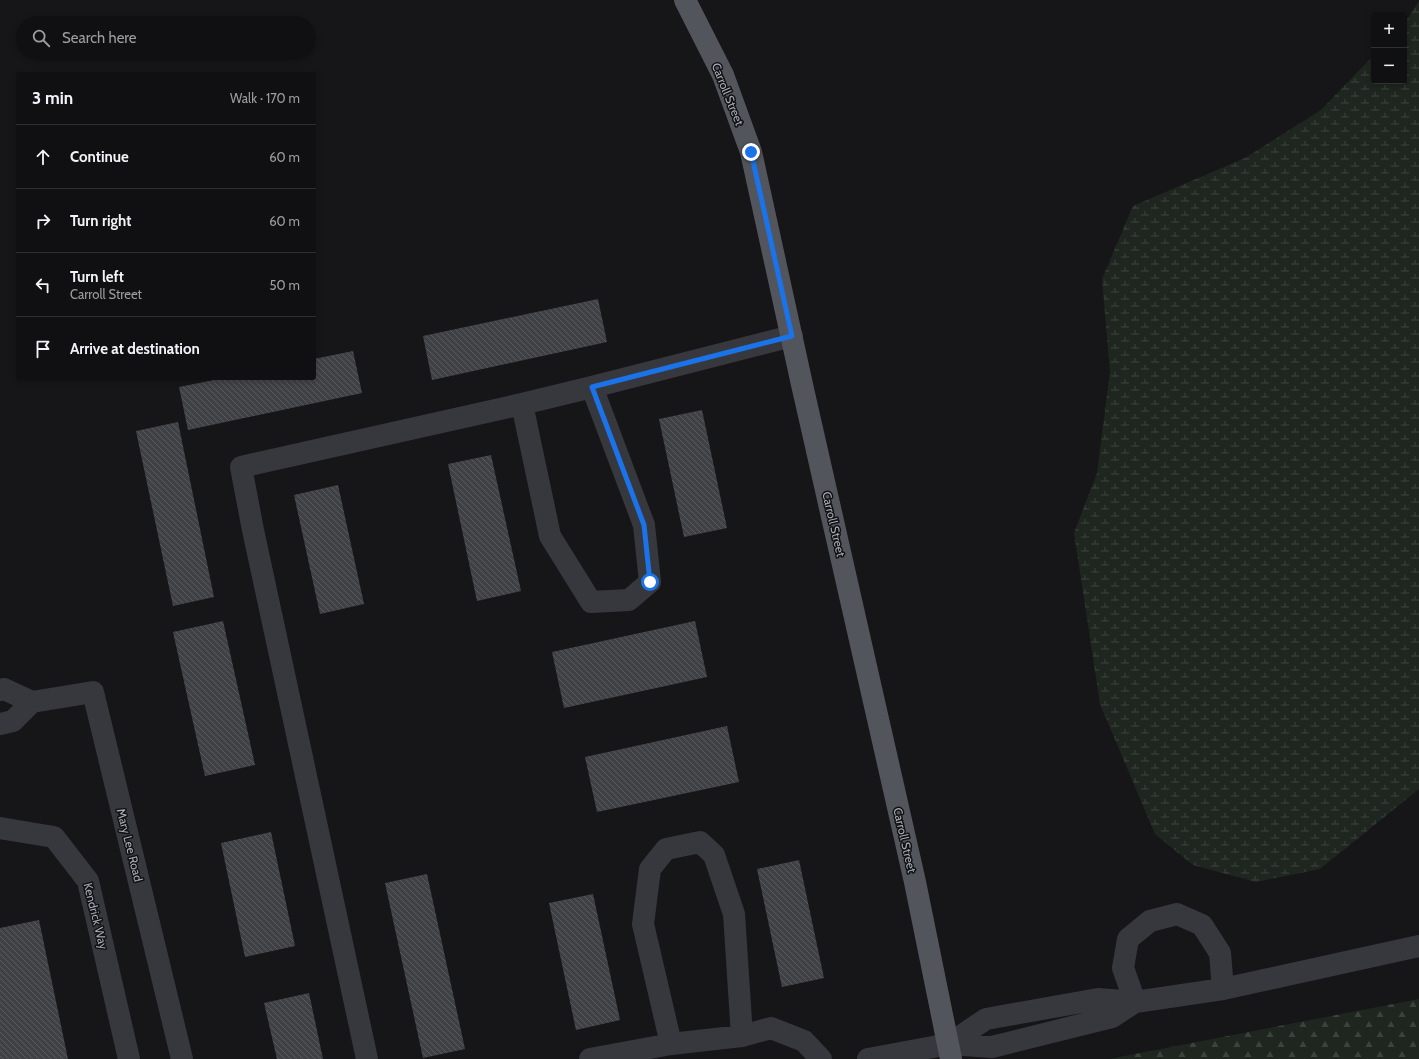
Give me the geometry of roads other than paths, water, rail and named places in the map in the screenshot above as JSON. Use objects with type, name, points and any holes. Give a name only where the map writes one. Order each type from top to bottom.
[{"type":"main road","name":"Carroll Street","points":[[685,0],[722,75],[751,152],[913,874],[950,1052]]},
{"type":"street","points":[[367,1059],[241,467],[522,404],[792,336]]},
{"type":"street","points":[[522,404],[550,536],[591,602],[628,600],[650,582],[644,525],[592,387]]},
{"type":"street","points":[[0,690],[4,689],[32,702],[13,722],[0,724]]},
{"type":"street","name":"Mary Lee Road","points":[[32,702],[93,692],[182,1059]]},
{"type":"street","name":"Kendrick Way","points":[[0,828],[54,837],[88,881],[129,1059]]},
{"type":"street","points":[[671,1044],[643,924],[650,869],[666,850],[700,842],[714,855],[734,914],[742,1036]]},
{"type":"street","points":[[1135,1002],[1123,968],[1128,940],[1150,921],[1177,914],[1202,925],[1220,953],[1223,989]]},
{"type":"street","points":[[868,1059],[992,1047],[1112,1017],[1135,1002],[1223,989],[1419,946]]},
{"type":"street","points":[[590,1059],[671,1044],[742,1036],[771,1028],[804,1041],[821,1059]]}]
